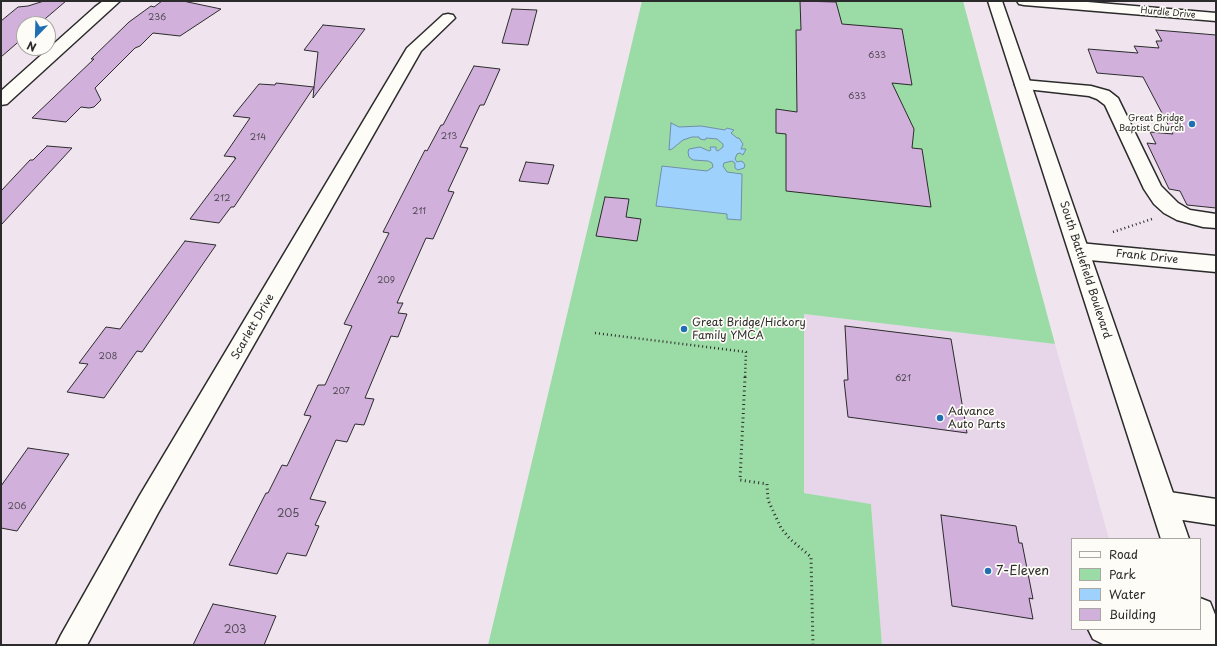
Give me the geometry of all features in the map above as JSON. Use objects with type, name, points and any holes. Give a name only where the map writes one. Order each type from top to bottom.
[{"type":"street","points":[[1,100],[100,10],[113,1]]},
{"type":"street","name":"South Battlefield Boulevard","points":[[995,1],[1175,538]]},
{"type":"street","name":"Hurdle Drive","points":[[1024,1],[1216,17]]},
{"type":"street","name":"Scarlett Drive","points":[[72,645],[149,504],[415,48],[448,18]]},
{"type":"street","points":[[1023,85],[1091,91],[1103,95],[1112,102],[1153,189],[1161,199],[1184,215],[1203,220],[1216,221]]},
{"type":"street","name":"Frank Drive","points":[[1079,251],[1216,264]]},
{"type":"street","points":[[1163,504],[1216,512]]},
{"type":"street","points":[[1110,630],[1211,645],[1201,615]]},
{"type":"path","points":[[1108,233],[1177,211]]},
{"type":"path","points":[[595,333],[746,352],[740,480],[767,484],[768,500],[781,528],[790,539],[811,557],[813,645]]},
{"type":"shaded area","name":"Advance Auto Parts","points":[[804,314],[1055,344],[1109,538],[1071,538],[1071,630],[1134,630],[1138,645],[882,645],[871,504],[804,493]]},
{"type":"green space","name":"Great Bridge/Hickory Family YMCA","points":[[642,1],[963,1],[1055,344],[804,314],[804,493],[871,504],[882,645],[488,645]]},
{"type":"water","points":[[671,123],[679,127],[701,126],[734,130],[731,133],[739,138],[743,144],[741,149],[746,149],[743,155],[740,153],[737,154],[735,159],[737,162],[743,162],[745,165],[744,168],[738,170],[735,168],[735,163],[732,161],[724,163],[723,166],[727,172],[742,174],[741,220],[727,219],[727,214],[656,206],[662,166],[707,171],[713,167],[712,163],[708,161],[693,160],[689,157],[689,149],[700,147],[709,151],[711,150],[710,147],[716,147],[716,150],[718,151],[723,147],[723,144],[717,139],[706,138],[705,140],[700,139],[699,137],[692,137],[683,140],[669,150]]},
{"type":"building","points":[[44,1],[66,1],[48,16],[16,16],[16,44],[1,57],[1,21],[18,7],[28,6]]},
{"type":"building","points":[[162,1],[183,1],[221,9],[180,36],[153,33],[140,46],[135,48],[95,88],[101,100],[94,107],[81,107],[66,122],[32,118],[94,59],[91,59],[129,22],[151,6],[154,7]]},
{"type":"building","points":[[800,1],[836,2],[842,24],[902,29],[912,85],[892,83],[914,129],[912,148],[922,149],[931,207],[786,191],[786,134],[776,133],[776,109],[797,112],[796,30],[801,30]]},
{"type":"building","points":[[512,9],[537,10],[528,45],[502,43]]},
{"type":"building","points":[[323,25],[365,29],[313,98],[318,52],[304,50]]},
{"type":"building","name":"Great Bridge Baptist Church","points":[[1156,30],[1216,35],[1216,208],[1187,205],[1180,191],[1169,189],[1147,143],[1156,144],[1150,132],[1173,134],[1143,77],[1097,73],[1088,49],[1138,53],[1134,46],[1159,48],[1156,41],[1162,41]]},
{"type":"building","points":[[474,66],[500,69],[484,105],[480,105],[460,147],[468,148],[448,191],[454,192],[433,239],[426,238],[397,303],[403,303],[398,313],[407,314],[398,337],[391,336],[365,398],[374,399],[364,425],[355,424],[347,442],[336,440],[310,499],[326,502],[315,525],[319,526],[306,556],[287,553],[277,574],[229,565],[282,465],[287,466],[311,416],[304,415],[318,385],[325,385],[352,326],[344,324],[389,233],[383,232],[425,150],[427,151],[441,125],[443,125]]},
{"type":"building","points":[[276,83],[314,87],[234,207],[231,207],[219,223],[190,219],[236,158],[224,156],[250,118],[233,116],[259,84],[275,85]]},
{"type":"building","points":[[47,146],[72,148],[1,225],[1,191],[30,160],[33,160]]},
{"type":"building","points":[[526,162],[554,165],[548,184],[519,181]]},
{"type":"building","points":[[605,197],[629,199],[626,217],[641,219],[637,241],[596,236]]},
{"type":"building","points":[[185,241],[216,245],[142,352],[137,351],[104,398],[67,392],[88,364],[79,363],[106,327],[120,329]]},
{"type":"building","name":"Advance Auto Parts","points":[[845,326],[951,339],[967,433],[848,417],[844,380],[848,380]]},
{"type":"building","points":[[28,448],[69,454],[17,531],[1,528],[1,486]]},
{"type":"building","name":"7-Eleven","points":[[941,515],[1016,526],[1019,543],[1022,543],[1033,599],[1029,598],[1033,619],[952,606]]},
{"type":"building","points":[[213,604],[276,616],[264,645],[193,645]]},
{"type":"place","name":"Great Bridge Baptist Church","points":[[1192,124]]},
{"type":"place","name":"Great Bridge/Hickory Family YMCA","points":[[684,329]]},
{"type":"place","name":"Advance Auto Parts","points":[[940,418]]},
{"type":"place","name":"7-Eleven","points":[[988,571]]}]
